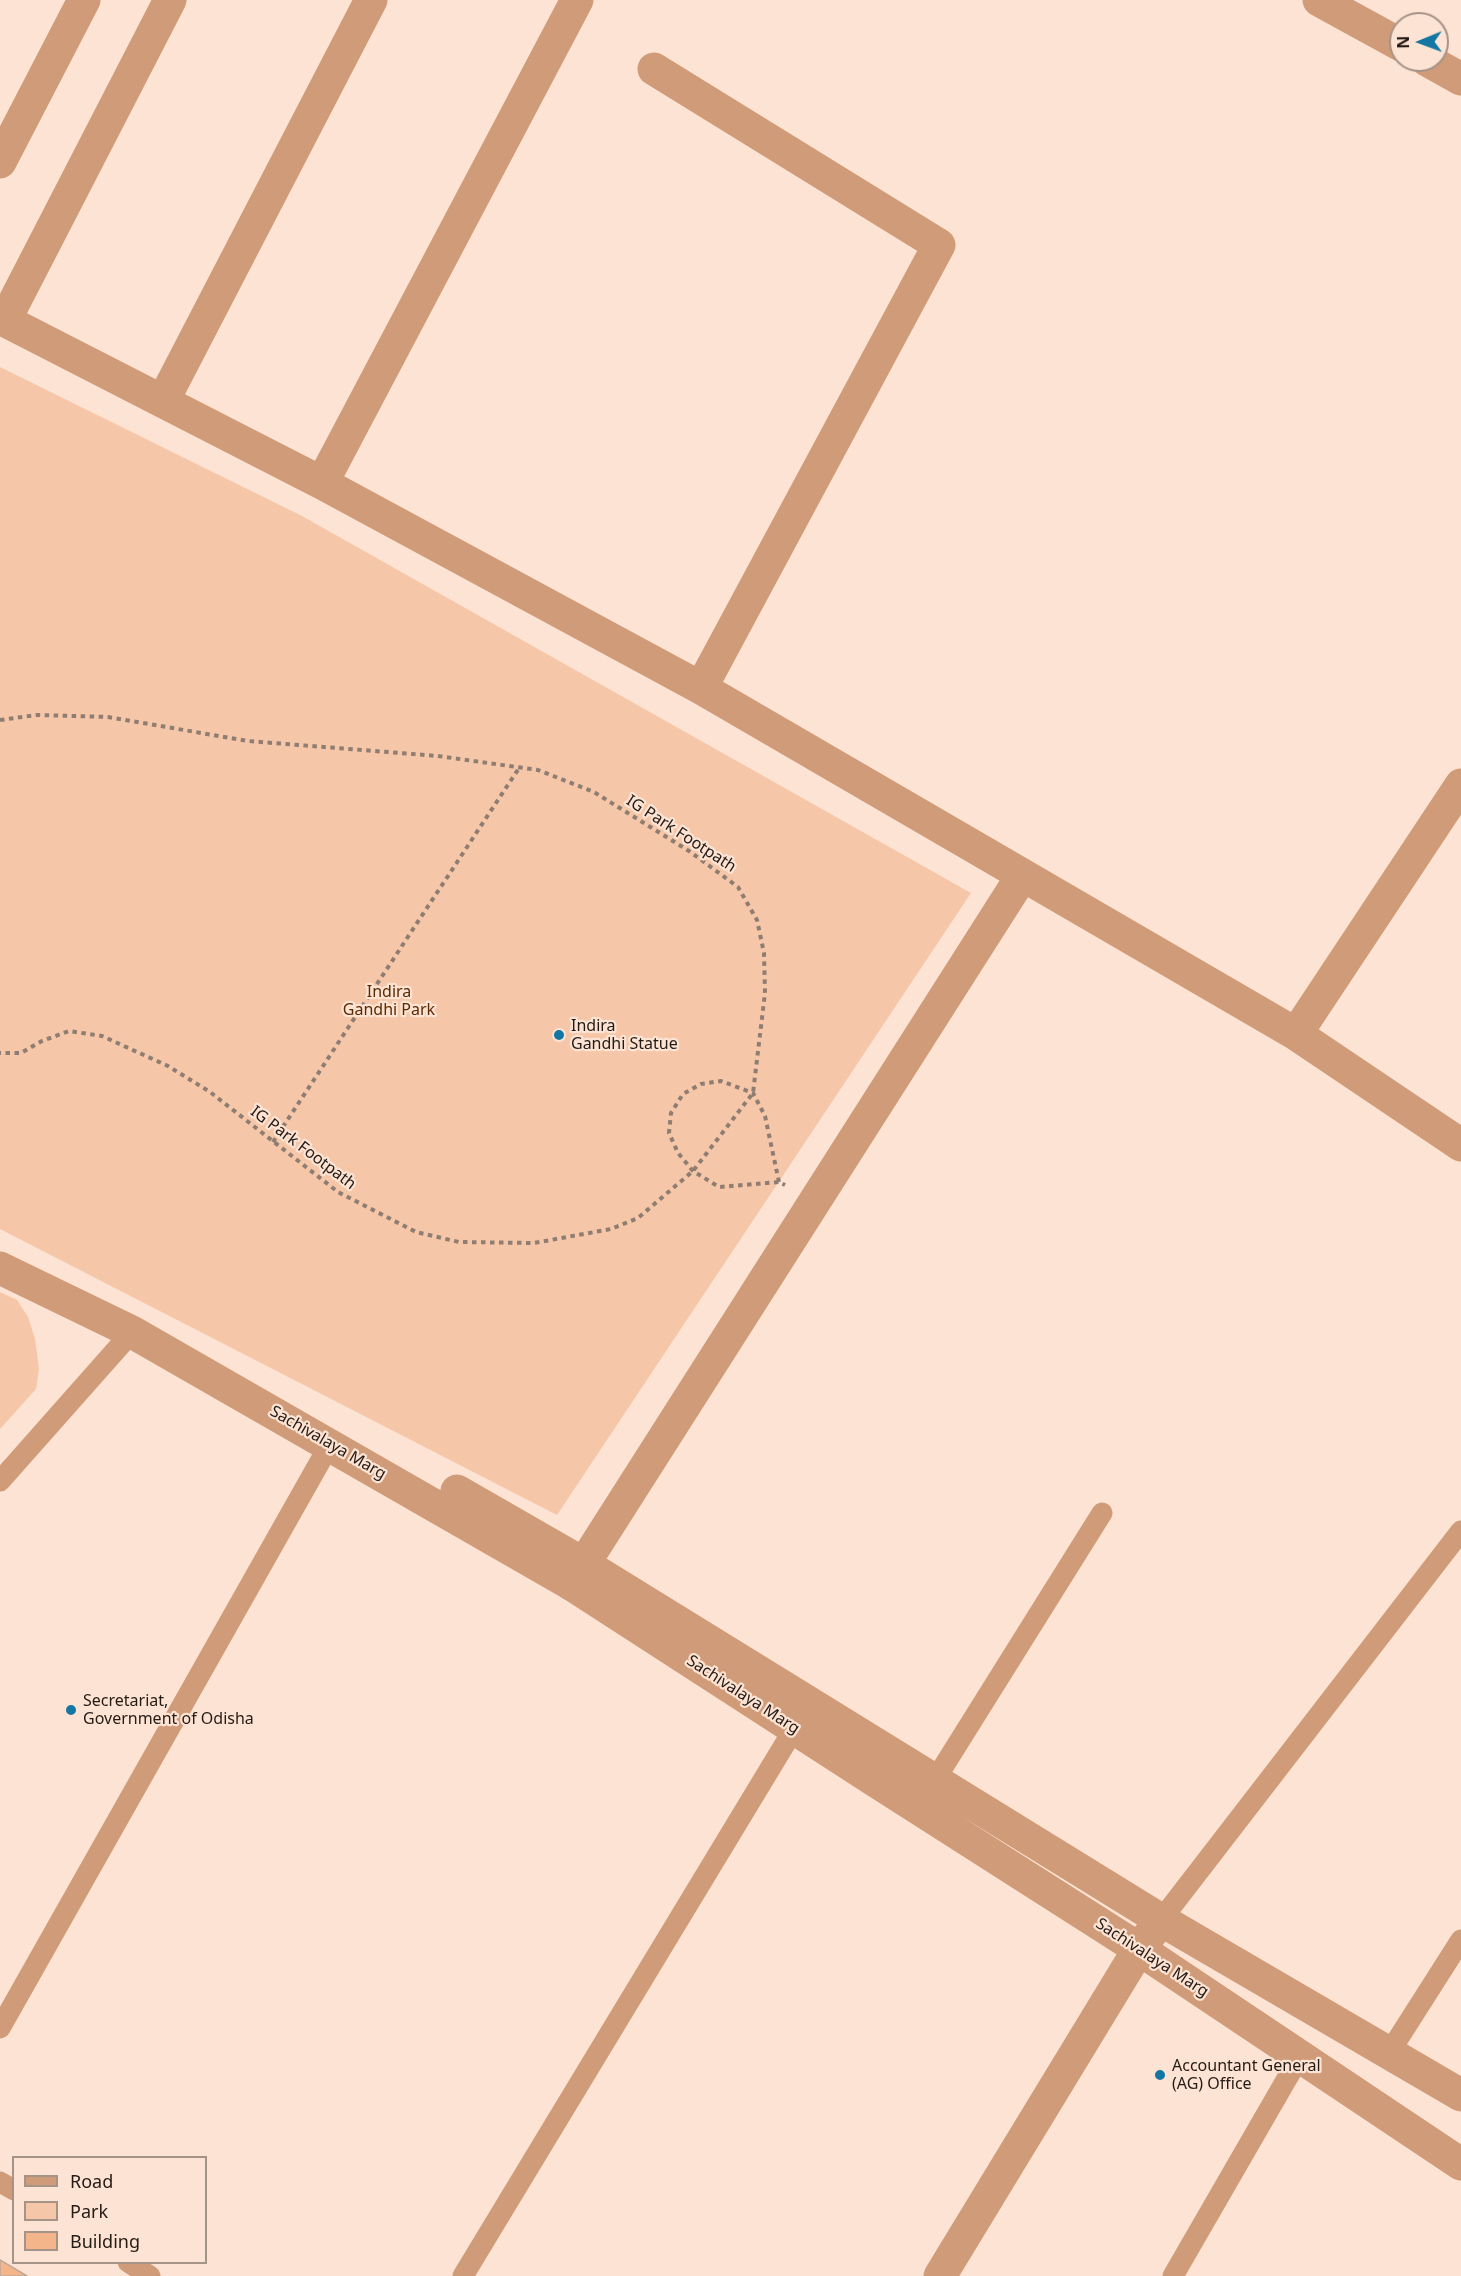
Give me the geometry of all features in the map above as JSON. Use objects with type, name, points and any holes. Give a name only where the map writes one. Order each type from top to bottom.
[{"type":"street","points":[[0,162],[84,0]]},
{"type":"street","points":[[170,0],[3,319],[322,483],[700,688],[1296,1034],[1461,1145]]},
{"type":"street","points":[[163,401],[371,0]]},
{"type":"street","points":[[322,483],[577,0]]},
{"type":"street","points":[[1319,0],[1389,38]]},
{"type":"street","points":[[654,69],[939,245],[700,688]]},
{"type":"street","points":[[1296,1034],[1461,785]]},
{"type":"street","points":[[577,1574],[1022,876]]},
{"type":"street","name":"Sachivalaya Marg","points":[[0,1248],[357,1434],[577,1574],[794,1729],[1139,1949],[1461,2164]]},
{"type":"street","name":"Sachivalaya Marg","points":[[0,1268],[132,1332],[330,1444],[577,1574],[935,1780],[1161,1920],[1461,2096]]},
{"type":"street","points":[[940,2276],[1139,1949],[1161,1920]]},
{"type":"lane","points":[[0,1481],[132,1332]]},
{"type":"lane","points":[[0,2028],[330,1444]]},
{"type":"lane","points":[[935,1780],[1102,1513]]},
{"type":"lane","points":[[1161,1920],[1461,1531]]},
{"type":"lane","points":[[463,2276],[794,1729]]},
{"type":"lane","points":[[1389,2053],[1461,1940]]},
{"type":"lane","points":[[1173,2276],[1300,2056]]},
{"type":"lane","points":[[131,2264],[150,2276]]},
{"type":"path","name":"IG Park Footpath","points":[[0,720],[37,715],[108,717],[248,741],[438,756],[538,770],[594,792],[689,851],[738,887],[757,920],[764,953],[765,993],[753,1093],[693,1171],[638,1218],[611,1229],[534,1242],[459,1242],[416,1232],[338,1192],[210,1092],[168,1066],[102,1035],[69,1032],[42,1041],[21,1053],[0,1053]]},
{"type":"path","points":[[273,1142],[519,768]]},
{"type":"path","points":[[721,1081],[753,1093],[765,1116],[779,1182],[719,1187],[693,1171],[678,1154],[669,1133],[671,1113],[683,1094],[701,1084],[721,1081]]},
{"type":"green space","name":"Indira Gandhi Park","points":[[0,367],[302,516],[971,893],[557,1515],[0,1229]]},
{"type":"green space","points":[[0,1292],[17,1300],[28,1317],[35,1339],[39,1369],[36,1389],[0,1429]]},
{"type":"building","points":[[0,2260],[27,2276],[0,2276]]},
{"type":"place","name":"Indira Gandhi Statue","points":[[559,1035]]},
{"type":"place","name":"Secretariat, Government of Odisha","points":[[71,1710]]},
{"type":"place","name":"Accountant General (AG) Office","points":[[1160,2075]]}]
